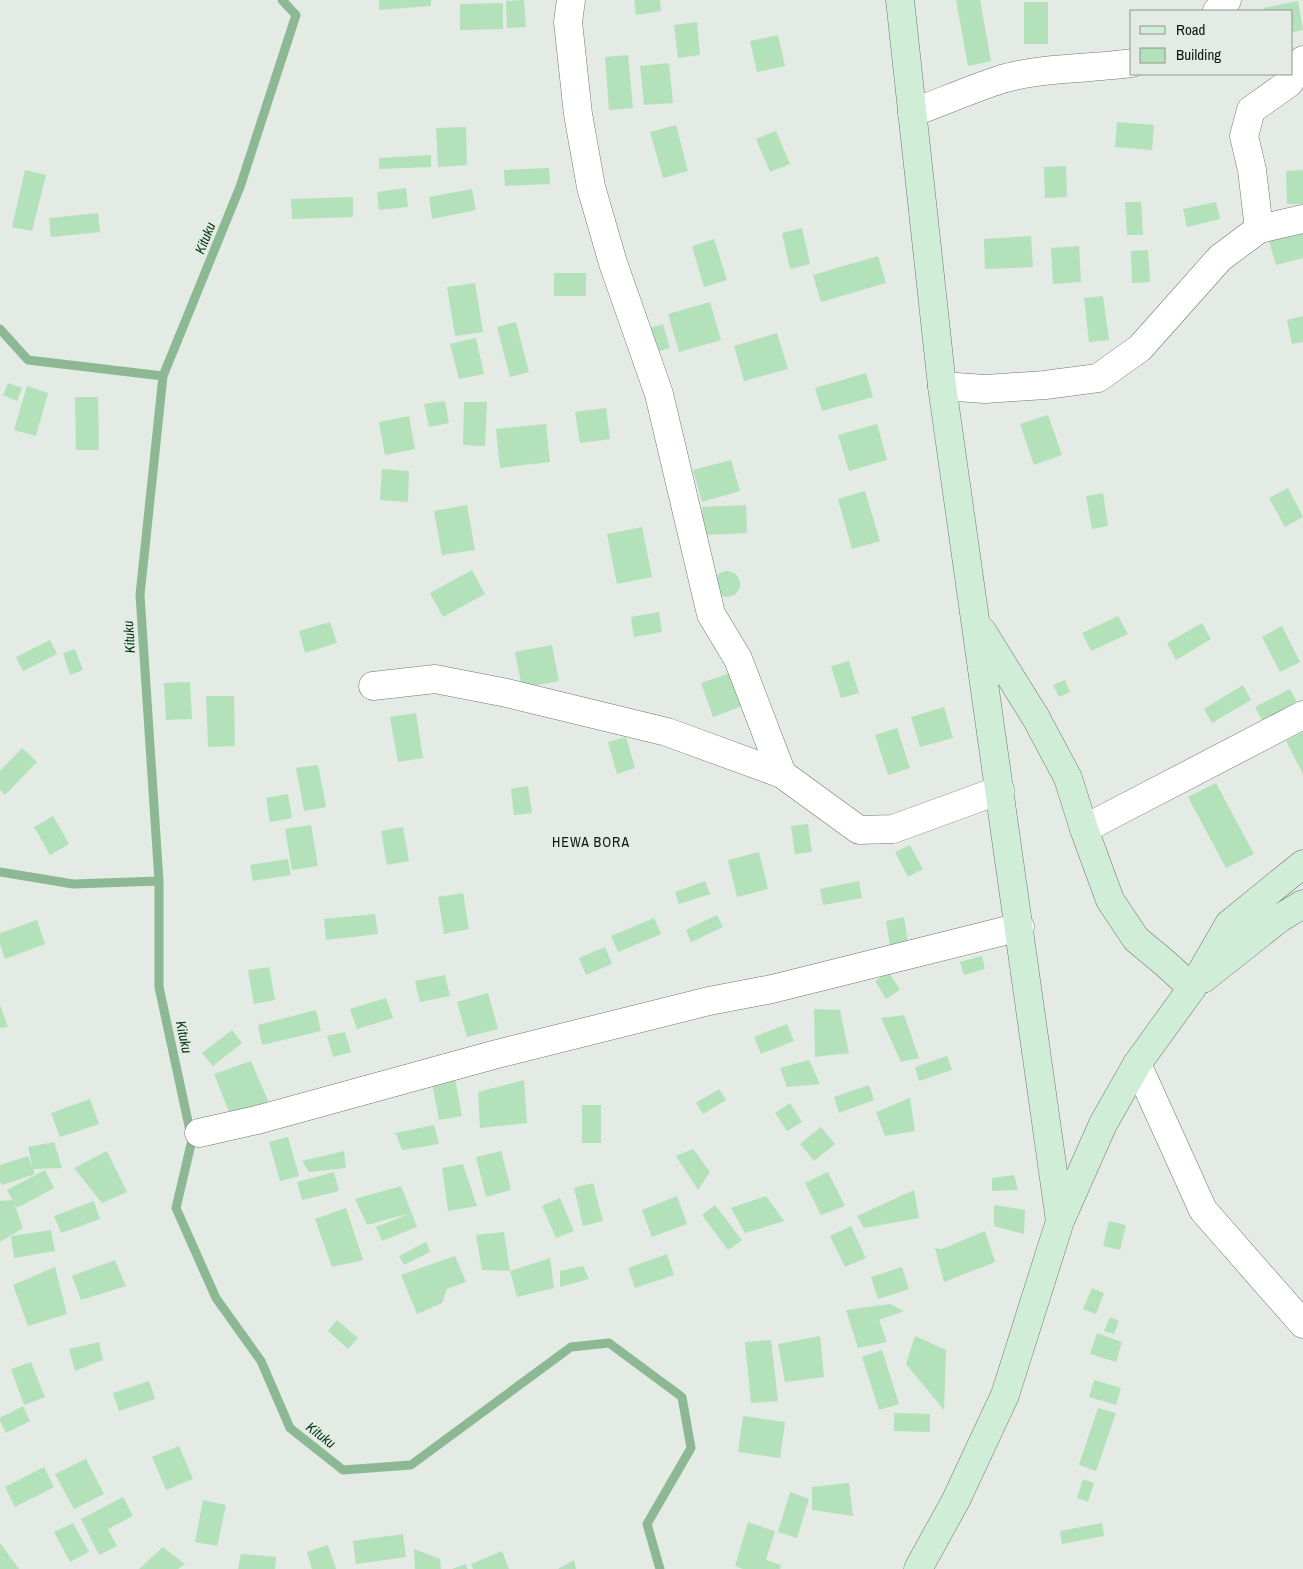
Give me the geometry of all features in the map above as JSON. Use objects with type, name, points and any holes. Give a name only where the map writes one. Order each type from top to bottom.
[{"type":"street","points":[[572,0],[568,22],[578,114],[591,187],[613,263],[659,394],[711,614],[738,658],[782,774]]},
{"type":"street","points":[[900,0],[942,386],[1020,927],[1060,1221]]},
{"type":"street","points":[[1218,10],[1227,0]]},
{"type":"street","points":[[1259,229],[1252,170],[1244,136],[1251,110],[1289,83],[1303,60]]},
{"type":"street","points":[[912,113],[1003,79],[1059,69],[1105,67],[1130,63]]},
{"type":"street","points":[[942,386],[985,389],[1045,386],[1098,378],[1140,348],[1220,258],[1259,229],[1303,219]]},
{"type":"street","points":[[974,618],[1036,718],[1068,778],[1110,900],[1136,939],[1192,988]]},
{"type":"street","points":[[373,686],[435,679],[508,692],[667,732],[782,774],[859,830],[893,829],[1000,790]]},
{"type":"street","points":[[1084,829],[1303,715]]},
{"type":"street","points":[[918,1569],[956,1500],[1005,1395],[1060,1221],[1102,1124],[1137,1064],[1192,988],[1229,924],[1303,864]]},
{"type":"street","points":[[1192,988],[1280,918],[1303,904]]},
{"type":"street","points":[[199,1133],[257,1120],[497,1054],[709,1001],[772,989],[1020,927]]},
{"type":"street","points":[[1137,1064],[1203,1210],[1303,1324]]},
{"type":"building","points":[[379,0],[431,0],[431,6],[379,10]]},
{"type":"building","points":[[524,0],[526,27],[507,28],[506,1]]},
{"type":"building","points":[[634,0],[660,0],[661,11],[636,15]]},
{"type":"building","points":[[956,0],[980,0],[991,61],[968,66]]},
{"type":"building","points":[[1298,1],[1303,30],[1293,32],[1293,10],[1264,10],[1264,8]]},
{"type":"building","points":[[1024,2],[1048,2],[1048,44],[1024,44]]},
{"type":"building","points":[[503,3],[503,29],[460,30],[460,4]]},
{"type":"building","points":[[697,22],[700,55],[678,58],[674,25]]},
{"type":"building","points":[[778,35],[785,66],[757,72],[750,41]]},
{"type":"building","points":[[628,55],[633,108],[609,110],[605,57]]},
{"type":"building","points":[[669,63],[673,103],[644,105],[640,66]]},
{"type":"building","points":[[1117,122],[1154,125],[1152,150],[1115,147]]},
{"type":"building","points":[[676,125],[688,171],[663,178],[650,132]]},
{"type":"building","points":[[466,127],[467,165],[438,167],[436,128]]},
{"type":"building","points":[[776,131],[790,164],[770,172],[756,139]]},
{"type":"building","points":[[431,155],[431,167],[379,169],[379,158]]},
{"type":"building","points":[[1066,166],[1067,197],[1045,198],[1044,167]]},
{"type":"building","points":[[549,168],[550,184],[505,186],[504,170]]},
{"type":"building","points":[[25,170],[46,175],[32,231],[12,227]]},
{"type":"building","points":[[1303,170],[1303,204],[1287,204],[1286,171]]},
{"type":"building","points":[[406,188],[408,207],[379,210],[377,192]]},
{"type":"building","points":[[472,189],[476,210],[432,219],[429,197]]},
{"type":"building","points":[[353,197],[353,217],[292,219],[291,199]]},
{"type":"building","points":[[1125,202],[1141,202],[1143,235],[1127,235]]},
{"type":"building","points":[[1216,202],[1220,219],[1187,227],[1183,209]]},
{"type":"building","points":[[98,213],[100,232],[51,237],[49,218]]},
{"type":"building","points":[[1303,225],[1303,258],[1276,265],[1267,235]]},
{"type":"building","points":[[802,228],[810,264],[790,269],[782,233]]},
{"type":"building","points":[[1031,236],[1033,267],[985,269],[984,239]]},
{"type":"building","points":[[714,239],[727,280],[704,287],[692,246]]},
{"type":"building","points":[[1079,246],[1081,282],[1053,284],[1051,248]]},
{"type":"building","points":[[1148,250],[1150,282],[1132,283],[1131,251]]},
{"type":"building","points":[[878,256],[886,283],[821,302],[813,275]]},
{"type":"building","points":[[554,273],[586,273],[586,296],[554,296]]},
{"type":"building","points":[[475,283],[483,332],[455,336],[447,287]]},
{"type":"building","points":[[1103,296],[1109,340],[1089,342],[1084,298]]},
{"type":"building","points":[[710,302],[721,340],[679,352],[668,314]]},
{"type":"building","points":[[1303,316],[1303,342],[1292,344],[1287,320]]},
{"type":"building","points":[[516,322],[529,372],[510,377],[497,327]]},
{"type":"building","points":[[663,324],[670,348],[650,354],[643,330]]},
{"type":"building","points":[[777,333],[788,369],[744,381],[734,346]]},
{"type":"building","points":[[476,338],[484,374],[459,379],[450,344]]},
{"type":"building","points":[[866,373],[873,397],[822,411],[815,388]]},
{"type":"building","points":[[8,383],[22,388],[17,401],[3,395]]},
{"type":"building","points":[[27,386],[48,393],[36,436],[14,430]]},
{"type":"building","points":[[75,397],[98,397],[99,450],[76,450]]},
{"type":"building","points":[[445,401],[449,423],[429,427],[424,404]]},
{"type":"building","points":[[464,402],[487,402],[485,446],[463,445]]},
{"type":"building","points":[[606,408],[610,439],[580,443],[575,412]]},
{"type":"building","points":[[1048,415],[1062,455],[1034,465],[1020,424]]},
{"type":"building","points":[[409,416],[415,449],[385,455],[379,422]]},
{"type":"building","points":[[546,424],[550,462],[500,468],[496,429]]},
{"type":"building","points":[[877,424],[887,460],[849,471],[838,435]]},
{"type":"building","points":[[731,460],[740,491],[702,502],[693,470]]},
{"type":"building","points":[[382,469],[409,471],[408,502],[380,500]]},
{"type":"building","points":[[1288,488],[1303,517],[1285,527],[1269,498]]},
{"type":"building","points":[[865,491],[880,541],[852,549],[838,499]]},
{"type":"building","points":[[1103,493],[1108,526],[1092,529],[1086,496]]},
{"type":"building","points":[[467,505],[475,550],[442,555],[434,511]]},
{"type":"building","points":[[746,505],[747,533],[703,535],[702,507]]},
{"type":"building","points":[[642,527],[652,577],[617,584],[607,534]]},
{"type":"building","points":[[472,570],[485,594],[443,617],[430,593]]},
{"type":"building","points":[[727,571],[736,575],[740,584],[736,593],[727,597],[718,593],[714,584],[718,575]]},
{"type":"building","points":[[659,612],[662,632],[634,637],[631,617]]},
{"type":"building","points":[[1118,616],[1128,634],[1091,651],[1082,633]]},
{"type":"building","points":[[330,622],[337,643],[305,653],[299,631]]},
{"type":"building","points":[[1202,623],[1211,639],[1176,660],[1167,643]]},
{"type":"building","points":[[1282,626],[1300,662],[1280,672],[1262,637]]},
{"type":"building","points":[[50,640],[57,654],[23,671],[16,657]]},
{"type":"building","points":[[552,645],[559,681],[522,688],[515,652]]},
{"type":"building","points":[[75,649],[83,670],[70,675],[63,653]]},
{"type":"building","points":[[849,661],[859,693],[841,698],[831,666]]},
{"type":"building","points":[[730,673],[742,706],[713,717],[701,683]]},
{"type":"building","points":[[1065,680],[1070,692],[1059,697],[1053,685]]},
{"type":"building","points":[[190,682],[192,719],[166,720],[164,683]]},
{"type":"building","points":[[1243,685],[1251,700],[1212,723],[1204,709]]},
{"type":"building","points":[[1290,689],[1299,706],[1264,724],[1255,707]]},
{"type":"building","points":[[206,696],[234,696],[235,746],[208,747]]},
{"type":"building","points":[[944,707],[953,738],[920,747],[911,717]]},
{"type":"building","points":[[416,713],[423,758],[398,762],[390,717]]},
{"type":"building","points":[[897,728],[910,768],[888,775],[875,735]]},
{"type":"building","points":[[1303,732],[1303,774],[1286,741]]},
{"type":"building","points":[[626,737],[635,768],[617,774],[608,742]]},
{"type":"building","points":[[22,748],[37,762],[5,795],[0,790],[0,771]]},
{"type":"building","points":[[318,765],[326,807],[304,811],[296,768]]},
{"type":"building","points":[[1216,783],[1254,854],[1226,868],[1188,797]]},
{"type":"building","points":[[528,786],[532,813],[514,815],[511,789]]},
{"type":"building","points":[[288,794],[292,818],[270,822],[266,798]]},
{"type":"building","points":[[53,816],[69,844],[50,855],[34,827]]},
{"type":"building","points":[[808,824],[812,852],[795,854],[791,826]]},
{"type":"building","points":[[311,825],[318,866],[292,870],[285,829]]},
{"type":"building","points":[[403,827],[409,861],[387,865],[381,831]]},
{"type":"building","points":[[910,845],[923,869],[908,877],[895,852]]},
{"type":"building","points":[[759,852],[768,889],[737,897],[728,860]]},
{"type":"building","points":[[288,859],[291,875],[253,881],[250,865]]},
{"type":"building","points":[[705,881],[710,894],[679,904],[675,892]]},
{"type":"building","points":[[859,881],[862,898],[823,905],[820,889]]},
{"type":"building","points":[[463,893],[469,929],[444,934],[438,897]]},
{"type":"building","points":[[375,914],[378,934],[326,940],[324,919]]},
{"type":"building","points":[[717,915],[723,927],[691,942],[686,930]]},
{"type":"building","points":[[904,917],[909,949],[891,952],[886,921]]},
{"type":"building","points":[[654,918],[661,934],[618,952],[611,936]]},
{"type":"building","points":[[37,920],[45,944],[5,959],[0,944],[0,933]]},
{"type":"building","points":[[605,947],[612,964],[586,975],[579,958]]},
{"type":"building","points":[[982,956],[985,969],[964,975],[960,962]]},
{"type":"building","points":[[269,967],[275,1000],[254,1004],[248,970]]},
{"type":"building","points":[[889,972],[900,990],[886,999],[875,981]]},
{"type":"building","points":[[445,975],[450,996],[420,1002],[415,981]]},
{"type":"building","points":[[488,993],[498,1029],[467,1037],[457,1002]]},
{"type":"building","points":[[386,998],[393,1018],[357,1029],[350,1009]]},
{"type":"building","points":[[0,1005],[8,1027],[0,1028]]},
{"type":"building","points":[[814,1009],[840,1010],[849,1053],[815,1057]]},
{"type":"building","points":[[316,1010],[321,1031],[262,1045],[258,1025]]},
{"type":"building","points":[[904,1015],[919,1058],[901,1062],[881,1018]]},
{"type":"building","points":[[787,1024],[794,1041],[761,1054],[754,1037]]},
{"type":"building","points":[[232,1030],[242,1043],[213,1066],[202,1053]]},
{"type":"building","points":[[345,1032],[351,1052],[333,1057],[327,1036]]},
{"type":"building","points":[[947,1056],[952,1070],[919,1081],[915,1067]]},
{"type":"building","points":[[809,1060],[820,1084],[787,1087],[780,1068]]},
{"type":"building","points":[[251,1061],[270,1105],[229,1112],[214,1074]]},
{"type":"building","points":[[455,1078],[462,1116],[439,1120],[432,1083]]},
{"type":"building","points":[[524,1080],[527,1123],[480,1128],[478,1092]]},
{"type":"building","points":[[869,1085],[874,1100],[839,1113],[834,1097]]},
{"type":"building","points":[[719,1089],[726,1100],[703,1114],[696,1103]]},
{"type":"building","points":[[910,1098],[915,1131],[885,1136],[876,1112]]},
{"type":"building","points":[[90,1099],[99,1124],[60,1137],[51,1113]]},
{"type":"building","points":[[790,1103],[802,1122],[787,1131],[775,1113]]},
{"type":"building","points":[[582,1105],[601,1105],[601,1143],[582,1143]]},
{"type":"building","points":[[434,1125],[439,1144],[402,1150],[396,1134],[391,1134]]},
{"type":"building","points":[[821,1127],[835,1144],[814,1161],[800,1144]]},
{"type":"building","points":[[288,1137],[299,1176],[280,1181],[269,1142]]},
{"type":"building","points":[[54,1142],[62,1168],[33,1169],[28,1147]]},
{"type":"building","points":[[693,1149],[710,1172],[698,1190],[676,1156]]},
{"type":"building","points":[[107,1151],[127,1192],[102,1203],[74,1168]]},
{"type":"building","points":[[344,1151],[346,1168],[309,1172],[302,1161]]},
{"type":"building","points":[[501,1151],[511,1190],[486,1197],[476,1157]]},
{"type":"building","points":[[28,1156],[35,1174],[2,1185],[0,1181],[0,1165]]},
{"type":"building","points":[[463,1164],[477,1206],[448,1211],[442,1168]]},
{"type":"building","points":[[45,1170],[54,1188],[17,1208],[7,1190]]},
{"type":"building","points":[[334,1172],[339,1191],[302,1200],[297,1182]]},
{"type":"building","points":[[828,1172],[845,1206],[821,1215],[805,1183]]},
{"type":"building","points":[[1014,1175],[1018,1190],[992,1191],[992,1178]]},
{"type":"building","points":[[593,1183],[603,1221],[583,1226],[574,1188]]},
{"type":"building","points":[[401,1186],[417,1227],[382,1241],[376,1227],[411,1213],[367,1225],[355,1199]]},
{"type":"building","points":[[914,1190],[919,1218],[864,1228],[857,1216]]},
{"type":"building","points":[[677,1196],[687,1224],[652,1237],[642,1210]]},
{"type":"building","points":[[766,1196],[784,1221],[745,1233],[731,1208]]},
{"type":"building","points":[[560,1198],[574,1231],[556,1238],[542,1206]]},
{"type":"building","points":[[13,1200],[23,1228],[0,1242],[0,1201]]},
{"type":"building","points":[[94,1201],[100,1219],[61,1233],[54,1216]]},
{"type":"building","points":[[715,1205],[742,1240],[728,1250],[702,1215]]},
{"type":"building","points":[[994,1205],[1025,1210],[1024,1234],[994,1226]]},
{"type":"building","points":[[346,1208],[363,1260],[332,1267],[315,1219]]},
{"type":"building","points":[[1109,1221],[1126,1225],[1120,1250],[1103,1246]]},
{"type":"building","points":[[851,1226],[866,1258],[845,1267],[830,1236]]},
{"type":"building","points":[[51,1230],[55,1251],[14,1258],[11,1236]]},
{"type":"building","points":[[985,1231],[995,1262],[944,1282],[935,1248],[942,1249]]},
{"type":"building","points":[[504,1232],[510,1271],[482,1270],[476,1235]]},
{"type":"building","points":[[426,1242],[430,1252],[404,1265],[399,1256]]},
{"type":"building","points":[[667,1254],[674,1275],[635,1288],[628,1268]]},
{"type":"building","points":[[455,1256],[466,1282],[447,1289],[442,1303],[417,1314],[401,1275]]},
{"type":"building","points":[[550,1258],[554,1288],[517,1297],[510,1271]]},
{"type":"building","points":[[115,1260],[126,1286],[81,1300],[72,1276]]},
{"type":"building","points":[[583,1266],[589,1279],[560,1287],[560,1271]]},
{"type":"building","points":[[55,1267],[67,1314],[28,1326],[13,1285]]},
{"type":"building","points":[[902,1267],[909,1289],[878,1299],[871,1277]]},
{"type":"building","points":[[1092,1288],[1104,1293],[1096,1314],[1083,1309]]},
{"type":"building","points":[[890,1304],[904,1311],[879,1320],[887,1342],[858,1348],[846,1310]]},
{"type":"building","points":[[1110,1317],[1119,1321],[1114,1334],[1104,1331]]},
{"type":"building","points":[[337,1320],[358,1338],[348,1349],[328,1331]]},
{"type":"building","points":[[1097,1333],[1122,1342],[1116,1362],[1090,1354]]},
{"type":"building","points":[[820,1336],[824,1377],[785,1382],[778,1344]]},
{"type":"building","points":[[915,1336],[946,1350],[944,1410],[906,1364]]},
{"type":"building","points":[[771,1340],[778,1401],[751,1403],[745,1342]]},
{"type":"building","points":[[99,1342],[103,1360],[75,1371],[69,1349]]},
{"type":"building","points":[[882,1350],[899,1404],[879,1410],[862,1357]]},
{"type":"building","points":[[31,1362],[45,1397],[24,1405],[11,1369]]},
{"type":"building","points":[[1094,1380],[1121,1388],[1116,1405],[1089,1397]]},
{"type":"building","points":[[149,1381],[155,1399],[119,1411],[113,1393]]},
{"type":"building","points":[[23,1406],[30,1421],[6,1433],[0,1418]]},
{"type":"building","points":[[1098,1408],[1116,1413],[1096,1471],[1079,1465]]},
{"type":"building","points":[[894,1413],[930,1414],[930,1432],[894,1431]]},
{"type":"building","points":[[743,1416],[785,1422],[780,1458],[738,1452]]},
{"type":"building","points":[[179,1446],[193,1479],[166,1490],[152,1457]]},
{"type":"building","points":[[86,1459],[104,1494],[74,1509],[55,1474]]},
{"type":"building","points":[[44,1467],[54,1487],[15,1507],[5,1487]]},
{"type":"building","points":[[1083,1479],[1094,1483],[1088,1502],[1077,1498]]},
{"type":"building","points":[[849,1483],[853,1516],[812,1510],[812,1487]]},
{"type":"building","points":[[790,1492],[809,1499],[797,1538],[778,1532]]},
{"type":"building","points":[[123,1497],[133,1516],[108,1529],[117,1546],[99,1555],[81,1519]]},
{"type":"building","points":[[203,1500],[226,1505],[217,1546],[195,1542]]},
{"type":"building","points":[[748,1522],[775,1531],[766,1560],[781,1565],[780,1569],[743,1569],[735,1566]]},
{"type":"building","points":[[73,1523],[89,1552],[70,1562],[54,1532]]},
{"type":"building","points":[[1102,1523],[1104,1536],[1062,1544],[1060,1531]]},
{"type":"building","points":[[403,1534],[406,1557],[356,1564],[353,1541]]},
{"type":"building","points":[[0,1543],[19,1569],[0,1569]]},
{"type":"building","points":[[328,1545],[336,1569],[312,1569],[307,1552]]},
{"type":"building","points":[[163,1547],[185,1564],[178,1569],[139,1569]]},
{"type":"building","points":[[414,1549],[440,1559],[441,1569],[415,1569]]},
{"type":"building","points":[[502,1551],[509,1569],[473,1569],[471,1564]]},
{"type":"building","points":[[241,1554],[276,1557],[275,1569],[238,1569]]},
{"type":"building","points":[[574,1560],[576,1569],[558,1569]]},
{"type":"building","points":[[465,1564],[468,1569],[452,1569]]},
{"type":"waterway","name":"Kituku","points":[[282,0],[296,15],[240,187],[163,376],[140,595],[159,881],[159,987],[192,1140],[176,1208],[216,1298],[261,1361],[290,1428],[343,1470],[411,1465],[571,1347],[609,1343],[682,1397],[691,1448],[647,1524],[660,1569]]},
{"type":"waterway","points":[[0,329],[28,360],[163,376]]},
{"type":"waterway","points":[[0,872],[73,884],[159,881]]},
{"type":"district","name":"HEWA BORA","points":[[591,842]]}]
